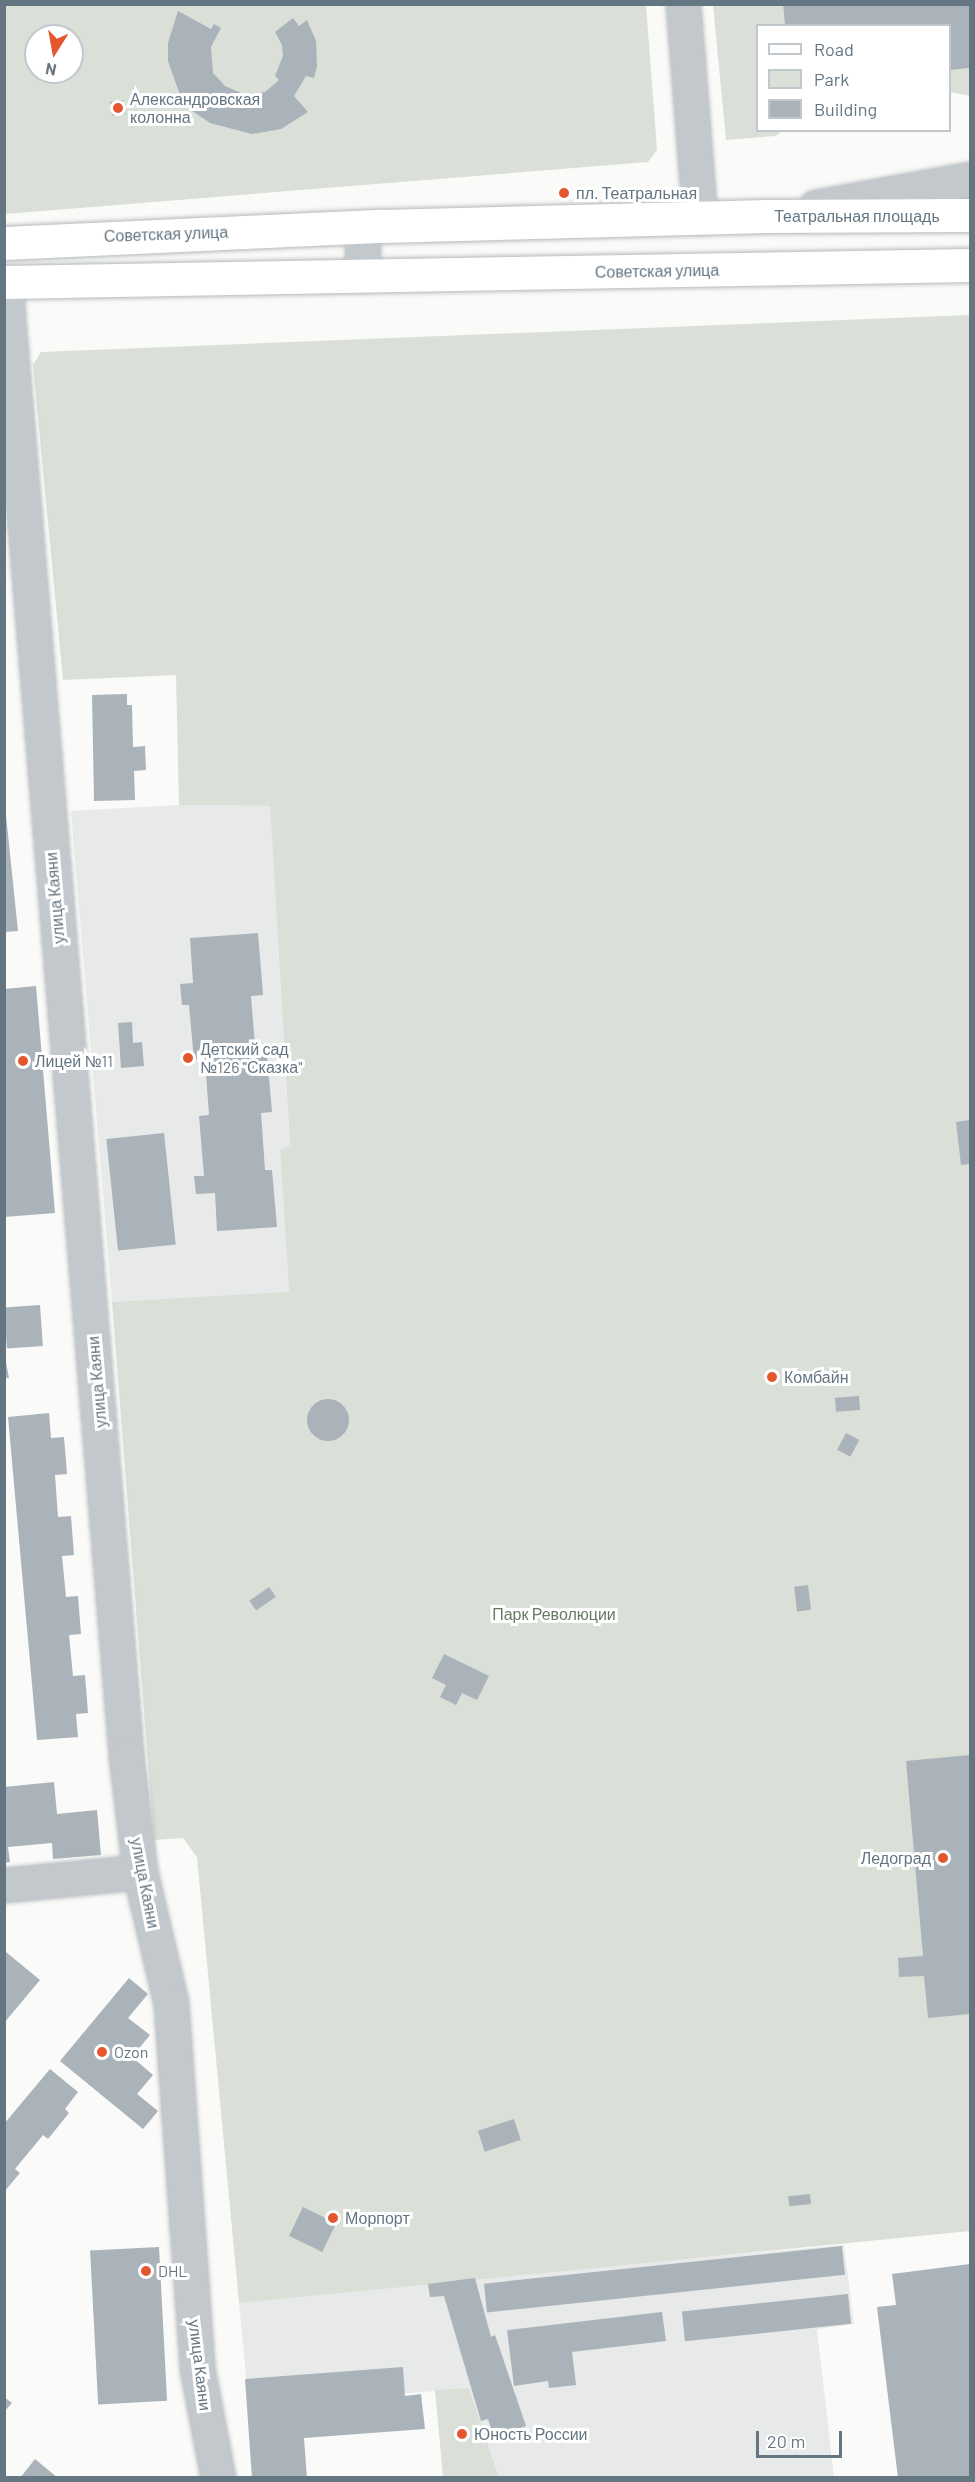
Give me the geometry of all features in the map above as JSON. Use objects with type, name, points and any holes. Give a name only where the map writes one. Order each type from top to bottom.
[{"type":"main road","name":"Театральная площадь","points":[[767,216],[970,215]]},
{"type":"main road","name":"Советская улица","points":[[4,243],[363,227],[767,216]]},
{"type":"main road","name":"Советская улица","points":[[5,282],[964,267]]},
{"type":"street","points":[[682,4],[700,218]]},
{"type":"street","name":"Театральная площадь","points":[[767,216],[970,179]]},
{"type":"street","points":[[362,276],[363,227]]},
{"type":"street","name":"улица Каяни","points":[[5,282],[126,1755],[140,1872],[171,2003],[197,2368],[218,2478]]},
{"type":"street","points":[[4,1885],[140,1872]]},
{"type":"shaded area","name":"Детский сад №126 \"Сказка\"","points":[[179,805],[270,806],[290,1146],[280,1150],[289,1293],[112,1302],[71,811]]},
{"type":"shaded area","points":[[844,2245],[854,2324],[817,2329],[834,2477],[499,2477],[469,2388],[249,2407],[239,2303],[487,2276]]},
{"type":"green space","points":[[5,5],[646,5],[657,150],[648,162],[5,214]]},
{"type":"green space","points":[[713,5],[783,5],[785,24],[756,24],[756,132],[781,132],[775,136],[726,140]]},
{"type":"green space","points":[[970,68],[970,96],[951,92],[951,70]]},
{"type":"green space","name":"Парк Революции","points":[[970,315],[970,2231],[239,2303],[197,1857],[183,1838],[154,1840],[112,1302],[289,1292],[280,1150],[290,1145],[270,806],[179,805],[176,675],[63,680],[33,365],[41,352]]},
{"type":"green space","name":"Юность России","points":[[469,2388],[499,2477],[443,2477],[435,2390]]},
{"type":"building","points":[[783,4],[970,4],[970,68],[951,70],[951,24],[785,24]]},
{"type":"building","points":[[178,11],[211,29],[214,24],[221,28],[211,47],[213,73],[225,86],[246,95],[265,92],[279,80],[275,76],[283,56],[282,45],[275,32],[293,18],[299,26],[307,20],[316,41],[317,66],[314,78],[306,76],[294,96],[308,112],[281,129],[252,134],[210,123],[191,110],[180,95],[168,61],[168,43]]},
{"type":"building","name":"Александровская колонна","points":[[123,100],[125,114],[112,116],[110,102]]},
{"type":"building","points":[[127,694],[127,705],[132,705],[133,747],[145,746],[146,770],[134,771],[135,800],[94,801],[92,695]]},
{"type":"building","points":[[4,796],[18,931],[4,932]]},
{"type":"building","points":[[258,933],[263,995],[251,996],[256,1057],[267,1056],[272,1112],[261,1113],[265,1170],[272,1170],[277,1227],[217,1231],[215,1193],[196,1194],[194,1176],[204,1176],[199,1116],[209,1115],[205,1059],[194,1060],[189,1005],[182,1005],[180,984],[193,983],[190,938]]},
{"type":"building","name":"Лицей №11","points":[[36,986],[55,1213],[4,1217],[4,989]]},
{"type":"building","points":[[132,1022],[133,1043],[142,1042],[144,1066],[121,1068],[118,1023]]},
{"type":"building","points":[[970,1120],[970,1164],[961,1165],[956,1122]]},
{"type":"building","points":[[164,1133],[176,1244],[118,1250],[106,1139]]},
{"type":"building","points":[[40,1305],[43,1346],[7,1348],[4,1308]]},
{"type":"building","points":[[4,1352],[9,1378],[4,1378]]},
{"type":"building","points":[[859,1396],[860,1410],[836,1412],[835,1398]]},
{"type":"building","points":[[328,1399],[343,1405],[349,1420],[343,1435],[328,1441],[313,1435],[307,1420],[313,1405]]},
{"type":"building","points":[[49,1413],[51,1438],[64,1437],[67,1474],[55,1475],[58,1517],[71,1516],[74,1555],[62,1556],[66,1597],[78,1596],[81,1634],[69,1635],[73,1676],[85,1675],[88,1713],[76,1714],[78,1737],[37,1740],[8,1417]]},
{"type":"building","points":[[846,1433],[859,1440],[850,1457],[837,1450]]},
{"type":"building","points":[[808,1585],[811,1610],[797,1612],[794,1587]]},
{"type":"building","points":[[269,1587],[276,1597],[256,1611],[249,1601]]},
{"type":"building","points":[[444,1654],[489,1676],[477,1700],[462,1693],[456,1705],[440,1697],[446,1685],[432,1678]]},
{"type":"building","name":"Ледоград","points":[[970,1755],[970,2014],[928,2018],[924,1976],[899,1977],[898,1958],[923,1956],[906,1761]]},
{"type":"building","points":[[54,1782],[57,1814],[97,1810],[101,1855],[53,1859],[52,1843],[8,1847],[10,1862],[4,1863],[4,1787]]},
{"type":"building","points":[[6,1952],[40,1980],[4,2023],[4,1953]]},
{"type":"building","points":[[129,1978],[148,1994],[128,2018],[150,2035],[132,2057],[153,2075],[137,2094],[158,2111],[143,2129],[60,2061]]},
{"type":"building","points":[[50,2069],[78,2092],[65,2109],[69,2113],[48,2139],[43,2135],[15,2169],[20,2173],[4,2192],[4,2124]]},
{"type":"building","points":[[514,2119],[521,2140],[485,2152],[478,2131]]},
{"type":"building","points":[[810,2194],[811,2204],[789,2206],[788,2196]]},
{"type":"building","points":[[303,2207],[336,2223],[322,2252],[289,2236]]},
{"type":"building","points":[[842,2246],[845,2275],[487,2312],[484,2284]]},
{"type":"building","points":[[159,2247],[167,2401],[98,2404],[90,2251]]},
{"type":"building","points":[[970,2264],[970,2478],[898,2478],[877,2307],[896,2305],[892,2274]]},
{"type":"building","points":[[475,2278],[491,2337],[495,2335],[526,2426],[494,2437],[488,2419],[481,2421],[444,2296],[430,2297],[428,2284]]},
{"type":"building","points":[[848,2294],[851,2324],[685,2341],[682,2311]]},
{"type":"building","points":[[662,2312],[666,2341],[572,2352],[576,2385],[549,2388],[548,2381],[514,2386],[507,2330]]},
{"type":"building","points":[[403,2367],[405,2396],[421,2394],[425,2429],[304,2438],[307,2478],[252,2478],[245,2379]]},
{"type":"building","points":[[4,2397],[12,2403],[4,2412]]},
{"type":"building","points":[[35,2459],[58,2478],[20,2478]]},
{"type":"place","name":"Александровская колонна","points":[[118,108]]},
{"type":"place","name":"пл. Театральная","points":[[564,193]]},
{"type":"place","name":"Детский сад №126 \"Сказка\"","points":[[188,1058]]},
{"type":"place","name":"Лицей №11","points":[[23,1061]]},
{"type":"place","name":"Комбайн","points":[[772,1377]]},
{"type":"place","name":"Ледоград","points":[[943,1858]]},
{"type":"place","name":"Ozon","points":[[102,2052]]},
{"type":"place","name":"Морпорт","points":[[333,2218]]},
{"type":"place","name":"DHL","points":[[146,2271]]},
{"type":"place","name":"Юность России","points":[[462,2434]]}]
